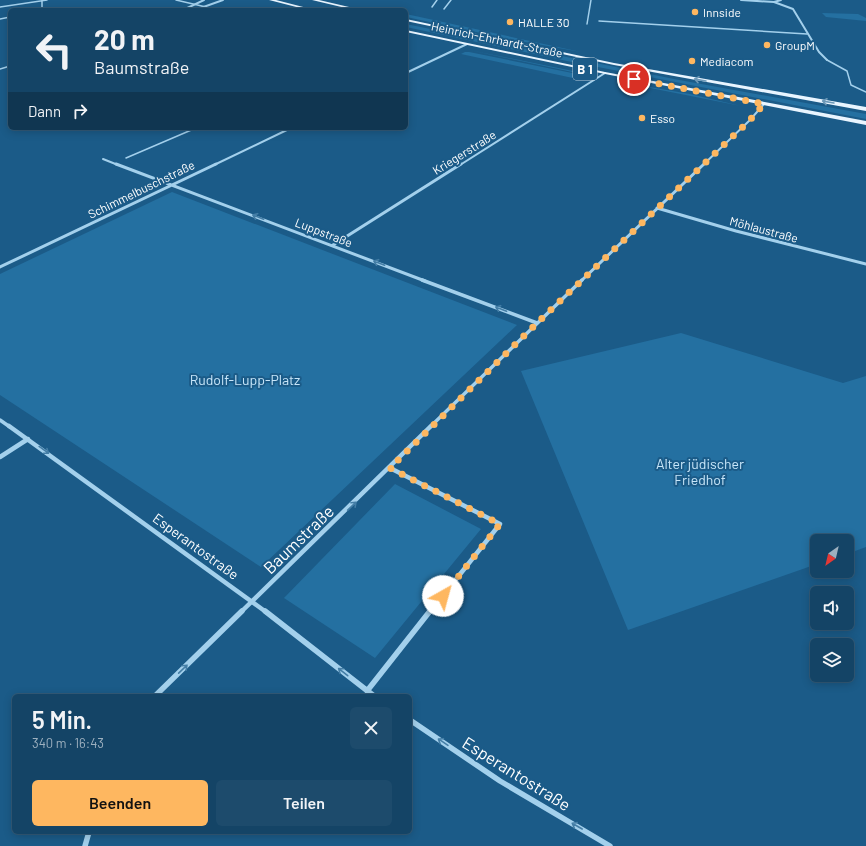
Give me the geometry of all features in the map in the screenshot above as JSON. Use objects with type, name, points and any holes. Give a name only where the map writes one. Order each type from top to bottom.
[{"type":"main road","points":[[271,0],[305,8]]},
{"type":"main road","points":[[314,0],[351,8]]},
{"type":"main road","name":"Heinrich-Ehrhardt-Straße","points":[[408,20],[614,64],[866,109]]},
{"type":"main road","name":"Heinrich-Ehrhardt-Straße","points":[[408,31],[605,73],[866,123]]},
{"type":"street","points":[[187,8],[204,0]]},
{"type":"street","points":[[202,8],[223,0]]},
{"type":"street","points":[[741,0],[774,2],[793,9],[807,34],[819,52],[827,60]]},
{"type":"street","points":[[774,2],[780,0]]},
{"type":"street","points":[[408,72],[466,44]]},
{"type":"street","name":"Kriegerstraße","points":[[333,245],[605,73]]},
{"type":"street","name":"Baumstraße","points":[[157,694],[537,323],[750,120],[764,104]]},
{"type":"street","name":"Schimmelbuschstraße","points":[[0,267],[287,130]]},
{"type":"street","name":"Luppstraße","points":[[103,159],[537,323]]},
{"type":"street","name":"Möhlaustraße","points":[[658,208],[736,231],[866,264]]},
{"type":"street","name":"Esperantostraße","points":[[0,420],[253,602],[371,694]]},
{"type":"street","points":[[0,456],[28,439]]},
{"type":"street","points":[[367,691],[500,524],[390,468]]},
{"type":"street","name":"Esperantostraße","points":[[412,721],[500,781],[610,846]]},
{"type":"street","points":[[85,846],[88,834]]},
{"type":"lane","points":[[0,7],[47,0]]},
{"type":"lane","points":[[176,0],[206,7]]},
{"type":"lane","points":[[432,7],[437,0]]},
{"type":"lane","points":[[444,9],[451,0]]},
{"type":"lane","points":[[587,24],[591,0]]},
{"type":"lane","points":[[599,21],[807,34]]},
{"type":"lane","points":[[827,60],[847,72],[851,85],[866,92]]},
{"type":"lane","points":[[126,158],[191,130]]},
{"type":"green space","points":[[822,13],[858,14],[866,18],[866,21],[826,17]]},
{"type":"green space","points":[[408,14],[581,52],[514,40],[408,17]]},
{"type":"green space","points":[[408,24],[674,79],[866,114],[866,119],[567,61],[408,27]]},
{"type":"green space","points":[[469,50],[578,72],[588,76],[577,73]]},
{"type":"green space","points":[[465,52],[587,76],[582,80],[461,54]]},
{"type":"green space","points":[[615,81],[690,94],[741,106]]},
{"type":"green space","name":"Rudolf-Lupp-Platz","points":[[172,192],[517,325],[261,567],[0,395],[0,274]]},
{"type":"green space","name":"Alter jüdischer Friedhof","points":[[681,333],[843,383],[866,376],[866,547],[854,551],[854,534],[810,534],[810,566],[628,630],[521,371]]},
{"type":"green space","points":[[395,484],[481,529],[375,658],[284,598]]},
{"type":"place","name":"Innside","points":[[695,12]]},
{"type":"place","name":"HALLE 30","points":[[510,22]]},
{"type":"place","name":"GroupM","points":[[767,45]]},
{"type":"place","name":"Mediacom","points":[[692,61]]},
{"type":"place","name":"Esso","points":[[642,118]]},
{"type":"route","points":[[443,596],[500,524],[390,468],[537,323],[750,120],[764,104],[634,79]]}]
